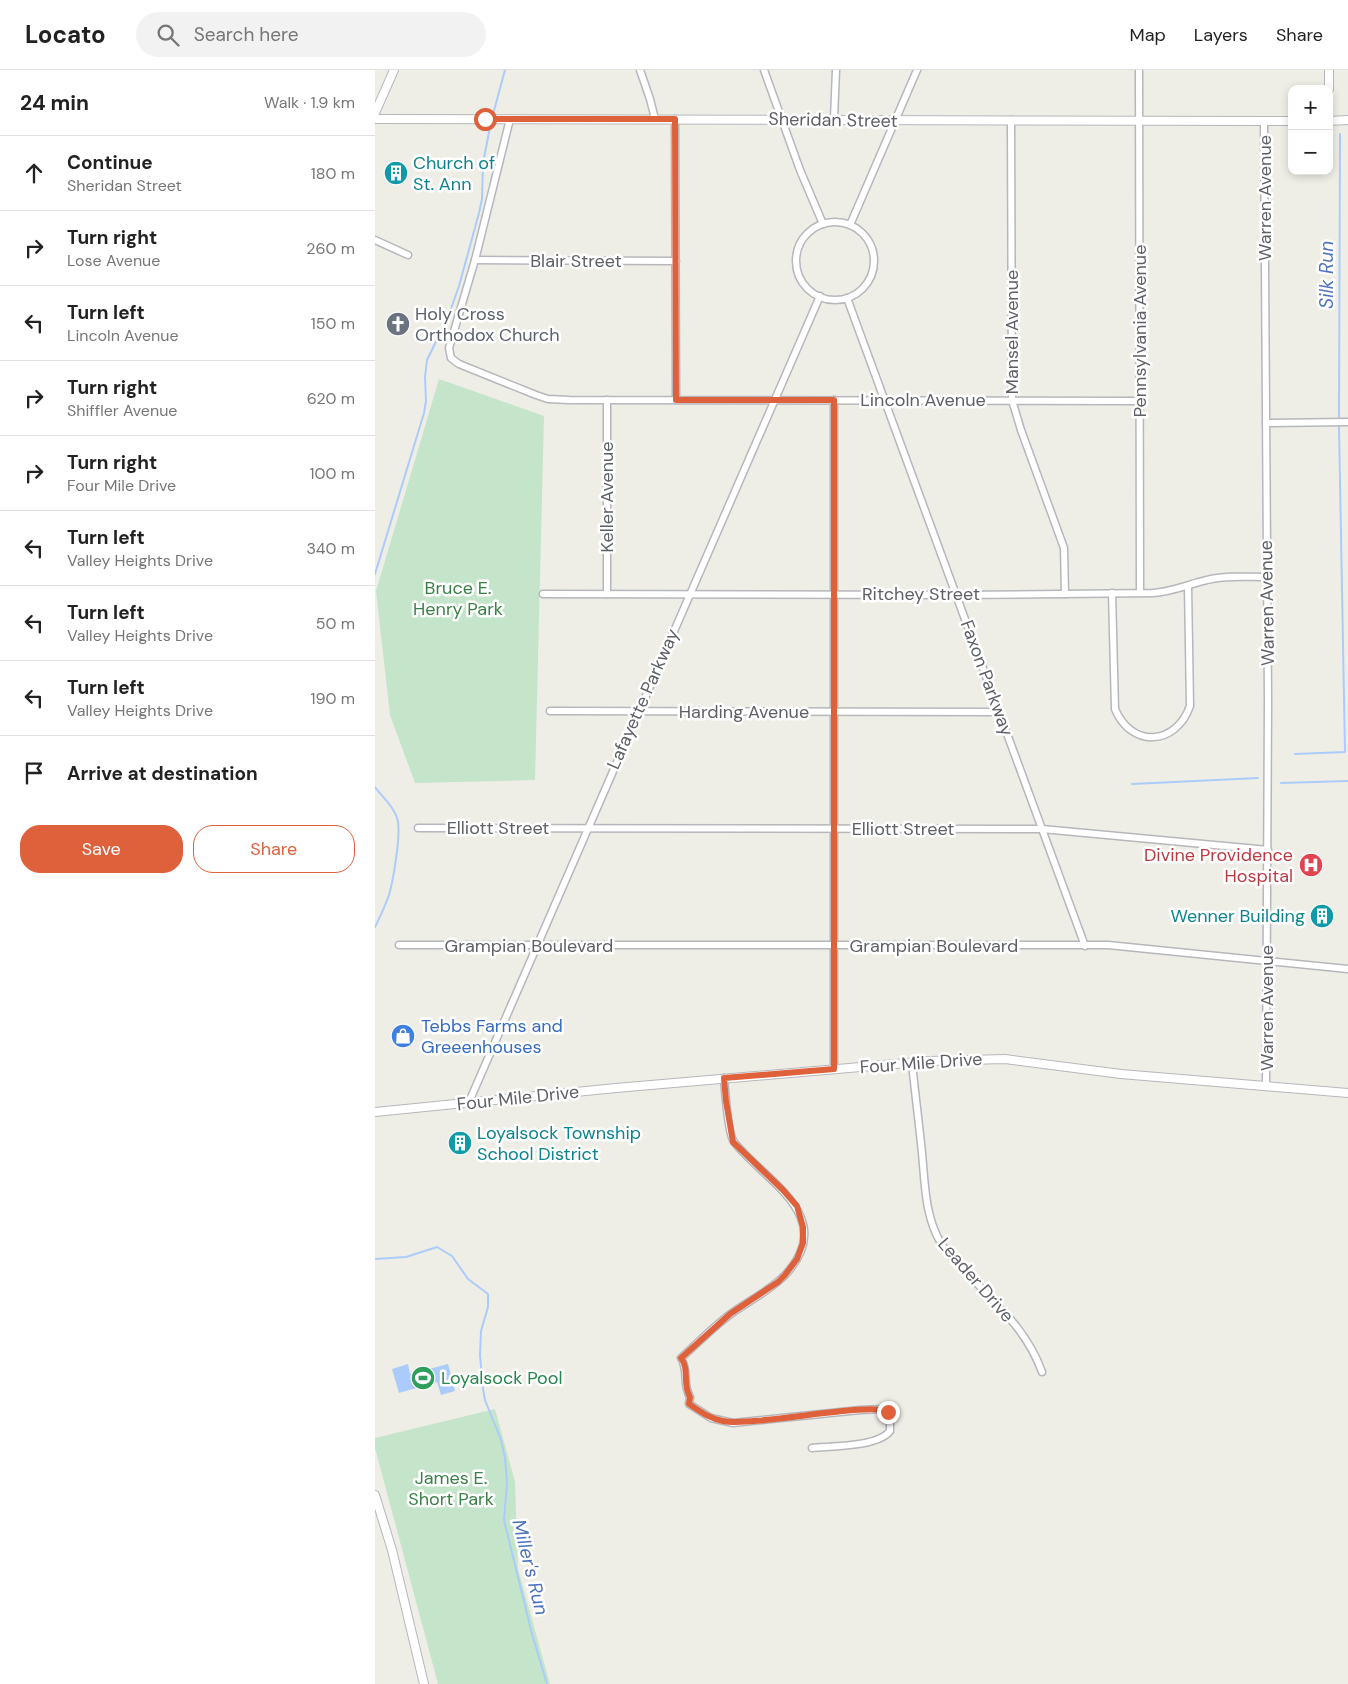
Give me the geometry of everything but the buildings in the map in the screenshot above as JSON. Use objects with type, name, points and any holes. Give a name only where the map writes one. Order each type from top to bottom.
[{"type":"street","points":[[375,113],[394,70]]},
{"type":"street","points":[[640,70],[655,119]]},
{"type":"street","points":[[764,70],[781,119],[823,224]]},
{"type":"street","points":[[834,119],[836,70]]},
{"type":"street","points":[[850,225],[917,70]]},
{"type":"street","name":"Pennsylvania Avenue","points":[[1139,70],[1140,592]]},
{"type":"street","points":[[1329,70],[1329,85]]},
{"type":"street","name":"Sheridan Street","points":[[375,119],[1288,121]]},
{"type":"street","points":[[475,260],[510,119]]},
{"type":"street","points":[[675,119],[676,400]]},
{"type":"street","name":"Mansel Avenue","points":[[1011,120],[1012,400],[1064,548],[1065,594]]},
{"type":"street","points":[[1333,121],[1348,120]]},
{"type":"street","name":"Warren Avenue","points":[[1265,121],[1268,850],[1266,1086]]},
{"type":"street","points":[[833,222],[850,225],[858,230],[868,242],[873,256],[873,265],[867,283],[847,298],[836,300],[820,296],[807,287],[799,274],[796,259],[803,238],[809,231],[823,224],[833,222]]},
{"type":"street","points":[[375,240],[408,254]]},
{"type":"street","name":"Blair Street","points":[[475,260],[676,261]]},
{"type":"street","name":"Lincoln Avenue","points":[[475,260],[451,339],[449,353],[451,358],[459,364],[548,399],[1140,401]]},
{"type":"street","name":"Lafayette Parkway","points":[[469,1102],[820,296]]},
{"type":"street","name":"Faxon Parkway","points":[[847,298],[1085,946]]},
{"type":"street","name":"Keller Avenue","points":[[607,400],[607,594]]},
{"type":"street","points":[[834,400],[834,1069]]},
{"type":"street","points":[[1266,423],[1348,422]]},
{"type":"street","name":"Ritchey Street","points":[[543,594],[957,595],[1160,592],[1220,578],[1267,577]]},
{"type":"street","points":[[1112,593],[1115,709],[1124,725],[1131,731],[1143,736],[1155,737],[1164,735],[1177,728],[1184,720],[1190,706],[1188,586]]},
{"type":"street","name":"Harding Avenue","points":[[550,711],[999,712]]},
{"type":"street","name":"Elliott Street","points":[[418,828],[1042,829],[1268,850]]},
{"type":"street","name":"Grampian Boulevard","points":[[399,945],[1085,946],[1126,947],[1348,968]]},
{"type":"street","name":"Four Mile Drive","points":[[375,1112],[724,1078],[979,1059],[1005,1059],[1121,1074],[1348,1093]]},
{"type":"street","name":"Leader Drive","points":[[912,1063],[926,1198],[932,1225],[938,1238],[953,1259],[1025,1336],[1032,1347],[1042,1372]]},
{"type":"street","points":[[724,1078],[733,1142],[797,1206],[803,1227],[803,1243],[797,1259],[778,1282],[730,1314],[681,1358],[686,1366],[685,1383],[686,1391],[690,1397],[689,1404],[711,1418],[733,1422],[860,1410],[884,1409],[888,1412],[889,1431],[881,1438],[867,1443],[811,1448]]},
{"type":"street","points":[[375,1495],[392,1550],[424,1684]]},
{"type":"green space","name":"Bruce E. Henry Park","points":[[439,379],[544,416],[535,780],[415,783],[390,715],[376,591]]},
{"type":"green space","name":"James E. Short Park","points":[[495,1409],[515,1482],[518,1569],[550,1684],[438,1684],[375,1448],[375,1438]]},
{"type":"water","name":"Loyalsock Pool","points":[[408,1364],[410,1374],[448,1364],[455,1391],[441,1395],[437,1382],[399,1393],[392,1369]]},
{"type":"waterway","name":"Miller's Run","points":[[492,118],[505,70]]},
{"type":"waterway","name":"Miller's Run","points":[[375,574],[424,413],[427,360],[448,317],[459,286],[479,213],[482,199],[483,163],[491,122]]},
{"type":"waterway","name":"Silk Run","points":[[1339,417],[1340,134]]},
{"type":"waterway","points":[[1295,754],[1345,752],[1339,427]]},
{"type":"waterway","points":[[1132,784],[1258,778]]},
{"type":"waterway","points":[[1281,783],[1348,781]]},
{"type":"waterway","name":"Miller's Run","points":[[375,787],[395,813],[398,824],[395,868],[389,895],[375,927]]},
{"type":"waterway","name":"Miller's Run","points":[[375,1259],[406,1257],[437,1247],[452,1256],[468,1279],[488,1294],[488,1307],[481,1331],[480,1355],[483,1389],[485,1400],[501,1440],[505,1458],[507,1483],[504,1520],[532,1634],[547,1684]]},
{"type":"place","name":"Church of St. Ann","points":[[396,173]]},
{"type":"place","name":"Holy Cross Orthodox Church","points":[[398,324]]},
{"type":"place","name":"Divine Providence Hospital","points":[[1311,865]]},
{"type":"place","name":"Wenner Building","points":[[1322,916]]},
{"type":"place","name":"Tebbs Farms and Greeenhouses","points":[[403,1036]]},
{"type":"place","name":"Loyalsock Township School District","points":[[460,1143]]},
{"type":"place","name":"Loyalsock Pool","points":[[423,1378]]},
{"type":"route","points":[[485,119],[675,119],[676,400],[834,400],[834,1069],[724,1078],[733,1142],[797,1206],[804,1233],[803,1243],[797,1259],[778,1282],[730,1314],[681,1358],[686,1366],[685,1383],[686,1391],[690,1397],[689,1404],[711,1418],[722,1421],[756,1421],[860,1410],[884,1409],[888,1412]]}]
